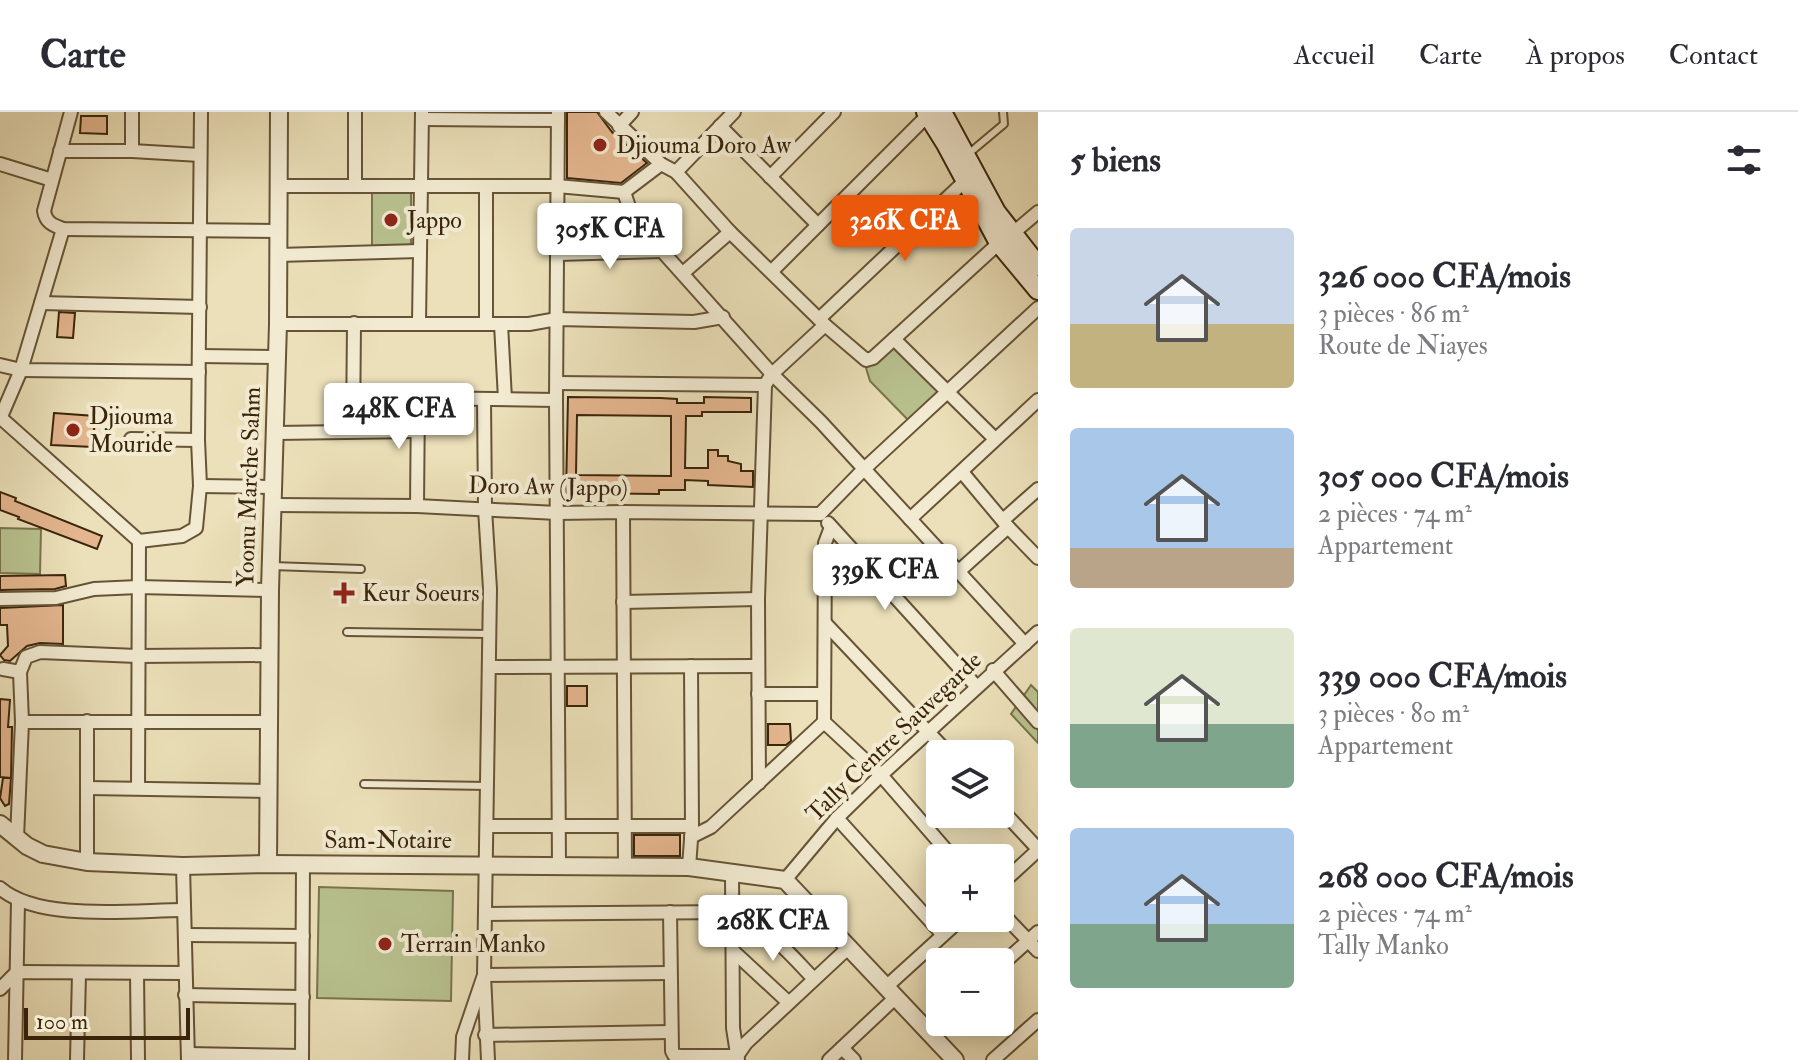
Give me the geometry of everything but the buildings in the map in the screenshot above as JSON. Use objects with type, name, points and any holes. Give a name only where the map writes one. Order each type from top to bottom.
[{"type":"main road","points":[[932,113],[967,155],[1006,238],[1038,266]]},
{"type":"main road","points":[[932,113],[965,181],[1038,290]]},
{"type":"street","points":[[71,112],[44,211],[52,224],[63,229],[278,231]]},
{"type":"street","points":[[132,112],[132,151]]},
{"type":"street","points":[[63,229],[21,370],[0,418],[139,541],[182,536],[194,530],[198,523],[200,486],[201,112]]},
{"type":"street","name":"Yoonu Marche Sahm","points":[[268,864],[279,112]]},
{"type":"street","points":[[355,112],[355,186]]},
{"type":"street","points":[[606,112],[661,164],[676,172],[730,232],[822,322],[867,360],[873,358],[1038,212]]},
{"type":"street","points":[[619,126],[632,112]]},
{"type":"street","points":[[676,172],[734,112]]},
{"type":"street","points":[[770,177],[834,112]]},
{"type":"street","points":[[772,271],[932,113]]},
{"type":"street","points":[[419,323],[422,116],[558,116],[559,865]]},
{"type":"street","points":[[720,126],[818,225]]},
{"type":"street","points":[[60,151],[200,155]]},
{"type":"street","points":[[0,164],[52,180]]},
{"type":"street","points":[[279,186],[557,186],[624,192],[661,164]]},
{"type":"street","points":[[759,783],[758,599],[768,379],[965,181]]},
{"type":"street","points":[[486,186],[486,323]]},
{"type":"street","points":[[624,192],[630,210],[662,251],[723,317],[768,379],[821,422],[1025,644]]},
{"type":"street","points":[[683,273],[730,232]]},
{"type":"street","points":[[278,255],[419,251]]},
{"type":"street","points":[[557,254],[662,251]]},
{"type":"street","points":[[41,303],[200,307]]},
{"type":"street","points":[[976,686],[820,514],[948,389],[1038,308]]},
{"type":"street","points":[[278,324],[529,324],[557,319],[694,322],[723,317]]},
{"type":"street","points":[[353,431],[354,323]]},
{"type":"street","points":[[501,324],[505,399]]},
{"type":"street","points":[[894,339],[948,389],[995,439]]},
{"type":"street","points":[[200,356],[276,357]]},
{"type":"street","points":[[0,365],[21,370],[199,372]]},
{"type":"street","points":[[557,383],[768,379]]},
{"type":"street","points":[[352,397],[556,400]]},
{"type":"street","points":[[417,506],[418,397]]},
{"type":"street","points":[[484,399],[490,634],[484,975],[488,1060]]},
{"type":"street","points":[[910,519],[1037,404]]},
{"type":"street","points":[[276,433],[417,431]]},
{"type":"street","points":[[131,439],[198,440]]},
{"type":"street","points":[[962,472],[1038,558]]},
{"type":"street","points":[[200,486],[275,487]]},
{"type":"street","points":[[958,572],[1038,489]]},
{"type":"street","name":"Doro Aw (Jappo)","points":[[274,505],[417,506],[557,513],[820,514]]},
{"type":"street","points":[[623,512],[625,866]]},
{"type":"street","points":[[831,527],[825,543],[824,722],[881,775],[941,844]]},
{"type":"street","points":[[138,787],[139,541]]},
{"type":"street","points":[[0,599],[56,598],[94,589],[138,587],[270,590]]},
{"type":"street","points":[[623,602],[758,599]]},
{"type":"street","points":[[825,623],[936,740]]},
{"type":"street","name":"Tally Centre Sauvegarde","points":[[785,880],[837,818],[993,670],[1038,632]]},
{"type":"street","points":[[17,838],[22,722],[20,672],[24,659],[40,652],[137,656],[271,655]]},
{"type":"street","points":[[689,867],[692,831],[691,666]]},
{"type":"street","points":[[490,667],[757,666]]},
{"type":"street","points":[[1,669],[20,672]]},
{"type":"street","points":[[993,670],[1038,722]]},
{"type":"street","points":[[758,694],[823,694]]},
{"type":"street","points":[[87,721],[87,862]]},
{"type":"street","points":[[22,722],[269,722]]},
{"type":"street","points":[[488,826],[624,825],[692,831],[711,827],[824,722]]},
{"type":"street","points":[[88,788],[269,791]]},
{"type":"street","points":[[837,818],[943,935]]},
{"type":"street","points":[[1014,823],[1038,849],[1014,872]]},
{"type":"street","name":"Sam-Notaire","points":[[0,824],[43,854],[87,862],[183,866],[487,864],[689,867],[785,880]]},
{"type":"street","points":[[183,866],[188,1057],[302,1058],[303,864]]},
{"type":"street","points":[[732,871],[733,1028],[738,1058]]},
{"type":"street","points":[[785,880],[890,992],[926,1020]]},
{"type":"street","points":[[15,1060],[17,972],[7,897],[67,910],[184,910]]},
{"type":"street","points":[[486,914],[670,912],[733,916],[776,941],[814,979]]},
{"type":"street","points":[[670,912],[670,1032],[674,1055],[738,1058]]},
{"type":"street","points":[[1014,922],[1033,936],[1038,951]]},
{"type":"street","points":[[829,1060],[946,932]]},
{"type":"street","points":[[185,935],[303,936]]},
{"type":"street","points":[[1014,953],[1033,936]]},
{"type":"street","points":[[738,1058],[746,1043],[849,947]]},
{"type":"street","points":[[733,951],[788,1002]]},
{"type":"street","points":[[0,989],[17,972],[185,973]]},
{"type":"street","points":[[77,1060],[79,973]]},
{"type":"street","points":[[137,973],[138,1060]]},
{"type":"street","points":[[484,975],[669,973]]},
{"type":"street","points":[[462,1060],[463,1037],[484,975]]},
{"type":"street","points":[[185,995],[303,997]]},
{"type":"street","points":[[993,1060],[1037,1023]]},
{"type":"street","points":[[485,1035],[670,1032]]},
{"type":"street","points":[[940,1036],[955,1060]]},
{"type":"street","points":[[842,1048],[854,1060]]},
{"type":"lane","points":[[967,155],[1004,124],[1003,112]]},
{"type":"lane","points":[[272,566],[361,569]]},
{"type":"lane","points":[[347,632],[490,634]]},
{"type":"lane","points":[[364,784],[488,786]]},
{"type":"green space","name":"Jappo","points":[[372,193],[411,193],[411,247],[372,247]]},
{"type":"green space","points":[[894,340],[946,391],[912,424],[870,381],[866,368]]},
{"type":"green space","points":[[0,528],[41,529],[40,574],[0,573]]},
{"type":"green space","points":[[1031,685],[1038,692],[1038,743],[1011,714]]},
{"type":"green space","name":"Terrain Manko","points":[[319,887],[453,891],[451,1001],[317,998]]},
{"type":"place","name":"Djiouma Doro Aw","points":[[600,145]]},
{"type":"place","name":"Jappo","points":[[391,220]]},
{"type":"place","name":"Djiouma Mouride","points":[[73,430]]},
{"type":"place","name":"Keur Soeurs","points":[[344,593]]},
{"type":"place","name":"Terrain Manko","points":[[385,944]]}]
